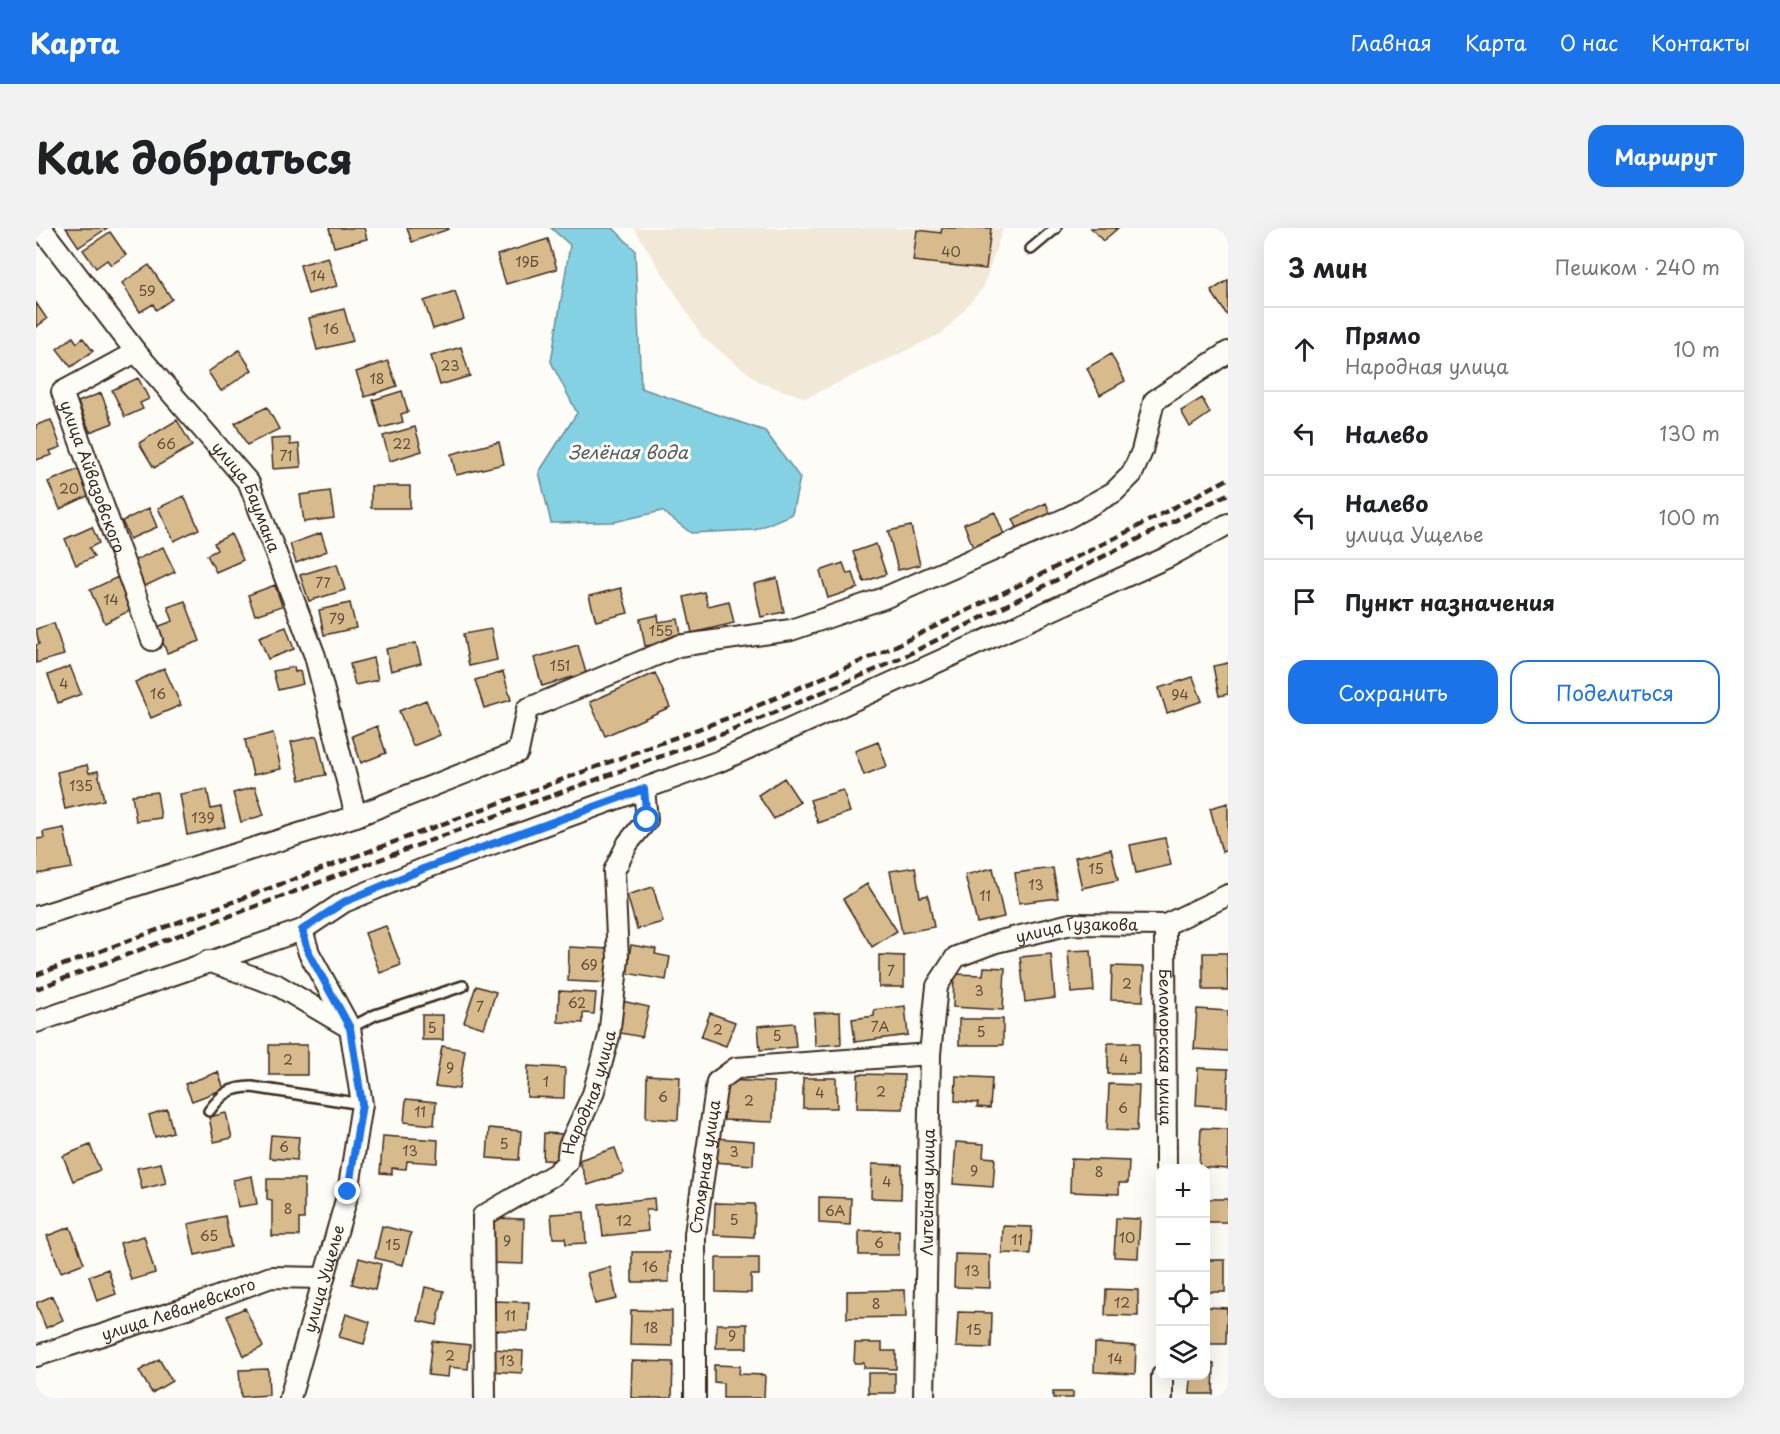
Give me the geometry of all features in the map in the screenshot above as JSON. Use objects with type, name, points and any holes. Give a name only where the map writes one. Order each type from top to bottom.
[{"type":"street","name":"улица Баумана","points":[[40,228],[136,352],[249,483],[315,656],[356,816]]},
{"type":"street","name":"улица Айвазовского","points":[[136,352],[62,392],[152,640]]},
{"type":"street","points":[[36,917],[356,816],[518,752],[527,709],[678,646],[791,630],[873,601],[1076,512],[1114,492],[1132,474],[1142,452],[1154,401],[1228,352]]},
{"type":"street","points":[[36,1022],[302,930],[344,902],[423,869],[720,761],[1168,557],[1228,524]]},
{"type":"street","name":"Народная улица","points":[[485,1398],[483,1215],[555,1174],[567,1163],[569,1146],[593,1094],[609,1036],[618,959],[614,871],[628,843],[647,820],[644,789]]},
{"type":"street","name":"улица Гузакова","points":[[937,986],[956,957],[996,942],[1071,924],[1165,925],[1228,895]]},
{"type":"street","name":"Беломорская улица","points":[[1165,925],[1166,1164]]},
{"type":"street","name":"улица Ущелье","points":[[290,1398],[348,1192],[362,1104],[350,1028],[309,953],[302,930]]},
{"type":"street","points":[[208,961],[277,985],[350,1028]]},
{"type":"street","name":"Литейная улица","points":[[924,1398],[930,1054],[937,986]]},
{"type":"street","name":"Столярная улица","points":[[695,1398],[695,1234],[717,1082],[736,1068],[930,1054]]},
{"type":"street","name":"улица Леваневского","points":[[36,1356],[190,1307],[271,1277],[324,1278]]},
{"type":"street","points":[[1162,1380],[1162,1398]]},
{"type":"lane","points":[[1030,249],[1056,228]]},
{"type":"lane","points":[[350,1028],[375,1015],[463,986]]},
{"type":"lane","points":[[209,1110],[222,1095],[235,1087],[362,1104]]},
{"type":"shaded area","points":[[634,228],[1003,228],[983,288],[943,333],[806,398],[761,383],[703,338]]},
{"type":"water","name":"Зелёная вода","points":[[551,228],[613,228],[635,250],[641,388],[765,431],[800,478],[792,514],[755,530],[691,533],[662,511],[614,522],[551,523],[539,472],[577,413],[551,362],[570,245]]},
{"type":"building","points":[[66,228],[107,228],[79,247]]},
{"type":"building","points":[[329,228],[364,228],[367,239],[334,247]]},
{"type":"building","points":[[407,228],[448,228],[449,229],[412,242]]},
{"type":"building","points":[[942,228],[991,228],[986,269],[913,261],[917,230],[941,233]]},
{"type":"building","points":[[1091,228],[1118,228],[1103,241]]},
{"type":"building","points":[[110,232],[126,255],[111,265],[107,260],[96,268],[83,250]]},
{"type":"building","points":[[548,239],[557,269],[506,284],[497,255]]},
{"type":"building","points":[[328,257],[337,286],[308,294],[300,265]]},
{"type":"building","points":[[149,265],[172,299],[156,310],[153,304],[140,312],[122,283]]},
{"type":"building","points":[[1228,280],[1228,314],[1227,315],[1211,291]]},
{"type":"building","points":[[455,291],[464,319],[433,329],[424,301]]},
{"type":"building","points":[[36,303],[47,319],[36,327]]},
{"type":"building","points":[[344,309],[353,341],[317,350],[309,318]]},
{"type":"building","points":[[73,337],[77,343],[83,338],[93,351],[71,367],[57,349]]},
{"type":"building","points":[[461,347],[470,376],[440,385],[431,356]]},
{"type":"building","points":[[239,350],[252,370],[221,391],[208,372]]},
{"type":"building","points":[[1111,354],[1125,381],[1100,395],[1087,368]]},
{"type":"building","points":[[388,361],[397,386],[365,397],[356,372]]},
{"type":"building","points":[[138,378],[149,399],[140,403],[143,409],[125,417],[112,390]]},
{"type":"building","points":[[402,391],[408,412],[401,414],[403,422],[381,428],[373,400]]},
{"type":"building","points":[[101,393],[113,423],[90,432],[78,402]]},
{"type":"building","points":[[1202,398],[1210,413],[1190,427],[1181,411]]},
{"type":"building","points":[[267,407],[279,429],[247,445],[235,423]]},
{"type":"building","points":[[51,420],[61,447],[50,451],[52,455],[36,460],[36,425]]},
{"type":"building","points":[[177,420],[192,446],[154,468],[139,443]]},
{"type":"building","points":[[415,427],[422,451],[390,461],[383,436]]},
{"type":"building","points":[[290,438],[290,445],[299,444],[301,467],[273,469],[271,439]]},
{"type":"building","points":[[499,442],[504,464],[456,475],[451,454]]},
{"type":"building","points":[[79,469],[90,495],[60,509],[48,482]]},
{"type":"building","points":[[371,486],[410,486],[410,508],[371,508]]},
{"type":"building","points":[[330,491],[334,518],[304,522],[300,495]]},
{"type":"building","points":[[184,496],[199,529],[174,541],[158,508]]},
{"type":"building","points":[[1046,503],[1053,519],[1020,534],[1013,519]]},
{"type":"building","points":[[149,508],[157,527],[130,539],[122,521]]},
{"type":"building","points":[[995,512],[1005,537],[974,550],[964,524]]},
{"type":"building","points":[[911,526],[920,565],[898,570],[888,531]]},
{"type":"building","points":[[92,527],[99,543],[89,548],[94,557],[76,565],[65,539]]},
{"type":"building","points":[[321,533],[327,551],[296,563],[290,544]]},
{"type":"building","points":[[231,534],[243,560],[216,572],[207,555],[217,550],[214,543]]},
{"type":"building","points":[[876,544],[886,574],[864,582],[853,552]]},
{"type":"building","points":[[163,547],[175,572],[143,587],[131,562]]},
{"type":"building","points":[[843,563],[847,574],[853,573],[858,588],[828,598],[820,571]]},
{"type":"building","points":[[337,564],[345,590],[309,601],[300,575]]},
{"type":"building","points":[[118,577],[133,609],[105,623],[90,590]]},
{"type":"building","points":[[777,578],[784,612],[761,617],[754,584]]},
{"type":"building","points":[[275,585],[282,606],[255,615],[248,595]]},
{"type":"building","points":[[621,588],[628,613],[596,621],[589,596]]},
{"type":"building","points":[[704,592],[708,606],[729,601],[734,623],[692,633],[684,597]]},
{"type":"building","points":[[185,601],[200,641],[167,653],[157,627],[173,621],[168,607]]},
{"type":"building","points":[[350,603],[356,628],[324,635],[319,610]]},
{"type":"building","points":[[658,615],[659,622],[678,619],[682,640],[645,646],[640,619]]},
{"type":"building","points":[[54,623],[64,655],[36,663],[36,645],[39,644],[36,629]]},
{"type":"building","points":[[286,627],[294,649],[268,659],[259,637]]},
{"type":"building","points":[[491,629],[497,660],[469,666],[463,634]]},
{"type":"building","points":[[416,643],[421,663],[391,671],[386,649]]},
{"type":"building","points":[[578,645],[586,673],[542,686],[534,658]]},
{"type":"building","points":[[373,658],[378,680],[355,685],[350,664]]},
{"type":"building","points":[[1228,663],[1228,694],[1219,696],[1213,666]]},
{"type":"building","points":[[70,666],[81,694],[58,703],[48,675]]},
{"type":"building","points":[[294,667],[295,672],[300,671],[303,684],[278,690],[273,671]]},
{"type":"building","points":[[164,668],[181,705],[151,718],[135,682]]},
{"type":"building","points":[[503,672],[511,700],[484,708],[475,680]]},
{"type":"building","points":[[655,673],[670,707],[605,736],[590,702]]},
{"type":"building","points":[[1193,677],[1202,701],[1167,713],[1159,688]]},
{"type":"building","points":[[426,700],[440,735],[413,746],[399,711]]},
{"type":"building","points":[[377,726],[386,753],[361,763],[352,736]]},
{"type":"building","points":[[273,733],[281,769],[253,775],[245,740]]},
{"type":"building","points":[[317,736],[326,775],[300,780],[291,742]]},
{"type":"building","points":[[878,742],[887,766],[864,775],[855,751]]},
{"type":"building","points":[[87,765],[89,773],[98,771],[104,800],[65,809],[57,772]]},
{"type":"building","points":[[784,778],[800,802],[774,819],[758,795]]},
{"type":"building","points":[[255,787],[264,815],[241,822],[233,793]]},
{"type":"building","points":[[207,789],[211,809],[221,807],[225,827],[187,835],[180,794]]},
{"type":"building","points":[[843,790],[850,812],[818,823],[810,800]]},
{"type":"building","points":[[157,792],[161,818],[136,821],[132,795]]},
{"type":"building","points":[[1228,803],[1228,850],[1222,852],[1210,808]]},
{"type":"building","points":[[64,828],[72,868],[36,874],[36,839],[44,838],[43,832]]},
{"type":"building","points":[[1165,838],[1171,865],[1136,873],[1130,845]]},
{"type":"building","points":[[1111,849],[1118,880],[1082,888],[1075,857]]},
{"type":"building","points":[[915,867],[920,897],[928,895],[934,927],[902,933],[890,871]]},
{"type":"building","points":[[993,868],[1004,917],[977,923],[965,875]]},
{"type":"building","points":[[1053,868],[1058,898],[1019,903],[1015,873]]},
{"type":"building","points":[[867,884],[897,931],[872,947],[843,899]]},
{"type":"building","points":[[653,887],[663,922],[637,929],[627,895]]},
{"type":"building","points":[[386,926],[401,965],[380,973],[365,933]]},
{"type":"building","points":[[631,945],[656,949],[655,954],[670,957],[666,980],[626,973]]},
{"type":"building","points":[[569,947],[610,949],[608,983],[568,981]]},
{"type":"building","points":[[1091,950],[1094,991],[1071,993],[1068,951]]},
{"type":"building","points":[[1203,953],[1227,953],[1228,990],[1203,990]]},
{"type":"building","points":[[1051,954],[1055,998],[1025,1002],[1020,957]]},
{"type":"building","points":[[879,955],[904,956],[904,987],[879,987]]},
{"type":"building","points":[[1112,966],[1144,967],[1143,1001],[1111,1000]]},
{"type":"building","points":[[984,967],[1005,968],[1003,1010],[953,1007],[954,974],[983,975]]},
{"type":"building","points":[[476,986],[496,992],[484,1028],[464,1022]]},
{"type":"building","points":[[559,991],[596,993],[594,1014],[583,1013],[583,1023],[558,1022]]},
{"type":"building","points":[[622,1001],[649,1007],[642,1037],[615,1032]]},
{"type":"building","points":[[905,1006],[908,1035],[855,1042],[852,1019],[874,1016],[874,1010]]},
{"type":"building","points":[[1197,1009],[1228,1011],[1228,1051],[1194,1049]]},
{"type":"building","points":[[840,1012],[841,1044],[815,1046],[814,1013]]},
{"type":"building","points":[[710,1013],[735,1022],[726,1046],[701,1037]]},
{"type":"building","points":[[422,1015],[443,1015],[443,1040],[422,1040]]},
{"type":"building","points":[[959,1019],[1003,1019],[1003,1045],[959,1045]]},
{"type":"building","points":[[794,1023],[796,1047],[760,1050],[758,1026]]},
{"type":"building","points":[[1108,1043],[1139,1043],[1139,1074],[1108,1074]]},
{"type":"building","points":[[269,1045],[307,1045],[307,1075],[269,1075]]},
{"type":"building","points":[[442,1046],[465,1050],[459,1089],[435,1086]]},
{"type":"building","points":[[528,1066],[565,1068],[564,1098],[527,1097]]},
{"type":"building","points":[[1198,1068],[1228,1069],[1227,1107],[1196,1105]]},
{"type":"building","points":[[218,1072],[224,1089],[192,1101],[185,1084]]},
{"type":"building","points":[[858,1074],[904,1075],[903,1109],[857,1108]]},
{"type":"building","points":[[647,1075],[680,1077],[678,1120],[646,1118]]},
{"type":"building","points":[[956,1076],[992,1078],[990,1108],[977,1107],[978,1103],[955,1101]]},
{"type":"building","points":[[803,1078],[836,1078],[837,1108],[803,1108]]},
{"type":"building","points":[[725,1080],[774,1082],[773,1122],[724,1120]]},
{"type":"building","points":[[1109,1084],[1139,1085],[1137,1131],[1107,1130]]},
{"type":"building","points":[[406,1099],[436,1102],[434,1125],[404,1122]]},
{"type":"building","points":[[167,1109],[173,1132],[155,1137],[149,1115]]},
{"type":"building","points":[[226,1113],[232,1138],[214,1142],[209,1117]]},
{"type":"building","points":[[489,1128],[521,1131],[519,1160],[487,1158]]},
{"type":"building","points":[[1201,1128],[1228,1129],[1228,1169],[1210,1168],[1210,1164],[1199,1164]]},
{"type":"building","points":[[544,1133],[563,1134],[561,1161],[543,1160]]},
{"type":"building","points":[[271,1135],[299,1137],[297,1160],[269,1158]]},
{"type":"building","points":[[383,1136],[438,1140],[437,1163],[407,1161],[406,1169],[392,1168],[392,1174],[380,1173]]},
{"type":"building","points":[[715,1138],[754,1141],[753,1165],[713,1162]]},
{"type":"building","points":[[956,1142],[984,1144],[983,1157],[995,1158],[993,1187],[953,1184]]},
{"type":"building","points":[[90,1145],[100,1170],[73,1181],[63,1156]]},
{"type":"building","points":[[615,1148],[624,1173],[588,1185],[579,1160]]},
{"type":"building","points":[[1071,1159],[1129,1161],[1128,1183],[1119,1183],[1119,1194],[1070,1192]]},
{"type":"building","points":[[161,1163],[166,1183],[142,1189],[137,1168]]},
{"type":"building","points":[[872,1164],[902,1165],[901,1199],[871,1198]]},
{"type":"building","points":[[252,1176],[257,1204],[238,1207],[233,1180]]},
{"type":"building","points":[[267,1179],[304,1179],[304,1219],[299,1219],[299,1236],[272,1236],[272,1200],[267,1199]]},
{"type":"building","points":[[819,1197],[851,1198],[850,1225],[819,1223]]},
{"type":"building","points":[[654,1198],[655,1210],[646,1210],[648,1231],[603,1236],[599,1204]]},
{"type":"building","points":[[1210,1199],[1228,1199],[1228,1222],[1210,1222]]},
{"type":"building","points":[[715,1203],[755,1204],[754,1237],[714,1235]]},
{"type":"building","points":[[584,1212],[586,1243],[566,1244],[565,1238],[553,1238],[551,1214]]},
{"type":"building","points":[[225,1216],[231,1247],[195,1255],[188,1224]]},
{"type":"building","points":[[491,1218],[524,1219],[523,1264],[490,1263]]},
{"type":"building","points":[[1116,1218],[1140,1219],[1138,1258],[1114,1257]]},
{"type":"building","points":[[382,1226],[411,1233],[403,1265],[375,1258]]},
{"type":"building","points":[[1003,1226],[1032,1227],[1030,1254],[1002,1253]]},
{"type":"building","points":[[70,1227],[84,1263],[61,1272],[47,1236]]},
{"type":"building","points":[[899,1230],[899,1255],[859,1255],[859,1231]]},
{"type":"building","points":[[144,1236],[155,1273],[131,1280],[120,1243]]},
{"type":"building","points":[[632,1252],[669,1252],[669,1282],[632,1282]]},
{"type":"building","points":[[955,1254],[990,1255],[990,1288],[954,1287]]},
{"type":"building","points":[[359,1258],[381,1264],[375,1290],[352,1284]]},
{"type":"building","points":[[716,1258],[759,1258],[759,1275],[751,1275],[751,1293],[716,1292]]},
{"type":"building","points":[[1210,1260],[1225,1260],[1225,1292],[1210,1292]]},
{"type":"building","points":[[610,1267],[617,1299],[595,1304],[587,1273]]},
{"type":"building","points":[[108,1269],[116,1294],[97,1301],[89,1276]]},
{"type":"building","points":[[425,1287],[444,1291],[437,1325],[418,1321]]},
{"type":"building","points":[[1106,1289],[1138,1290],[1138,1316],[1105,1315]]},
{"type":"building","points":[[905,1290],[906,1317],[847,1318],[847,1291]]},
{"type":"building","points":[[52,1296],[63,1320],[46,1328],[36,1303]]},
{"type":"building","points":[[492,1301],[529,1302],[528,1331],[491,1330]]},
{"type":"building","points":[[1210,1307],[1227,1308],[1226,1344],[1210,1344]]},
{"type":"building","points":[[245,1308],[263,1347],[244,1356],[227,1316]]},
{"type":"building","points":[[631,1310],[672,1311],[672,1346],[630,1345]]},
{"type":"building","points":[[958,1312],[992,1313],[991,1348],[956,1347]]},
{"type":"building","points":[[346,1314],[370,1322],[364,1344],[339,1337]]},
{"type":"building","points":[[717,1324],[747,1324],[747,1348],[716,1348]]},
{"type":"building","points":[[432,1341],[470,1345],[468,1369],[449,1367],[448,1377],[428,1375]]},
{"type":"building","points":[[855,1343],[882,1343],[882,1351],[896,1351],[896,1369],[864,1368],[864,1363],[854,1363]]},
{"type":"building","points":[[1095,1343],[1136,1346],[1135,1374],[1094,1372]]},
{"type":"building","points":[[492,1349],[523,1351],[522,1373],[490,1371]]},
{"type":"building","points":[[159,1359],[172,1381],[152,1393],[139,1371]]},
{"type":"building","points":[[632,1361],[673,1362],[672,1398],[631,1398]]},
{"type":"building","points":[[1210,1364],[1214,1364],[1213,1394],[1190,1394],[1191,1380],[1210,1380]]},
{"type":"building","points":[[714,1365],[740,1366],[739,1374],[765,1375],[764,1398],[723,1398],[723,1383],[714,1382]]},
{"type":"building","points":[[268,1369],[269,1395],[241,1397],[239,1370]]},
{"type":"building","points":[[868,1373],[895,1373],[895,1393],[868,1393]]},
{"type":"building","points":[[1053,1392],[1073,1392],[1073,1398],[1053,1398]]},
{"type":"railway","points":[[36,975],[736,715],[887,650],[1129,531],[1228,479]]},
{"type":"railway","points":[[36,989],[490,818],[731,731],[891,663],[1228,494]]},
{"type":"route","points":[[348,1192],[362,1104],[350,1028],[309,953],[302,930],[344,902],[423,869],[644,789],[647,820]]}]
